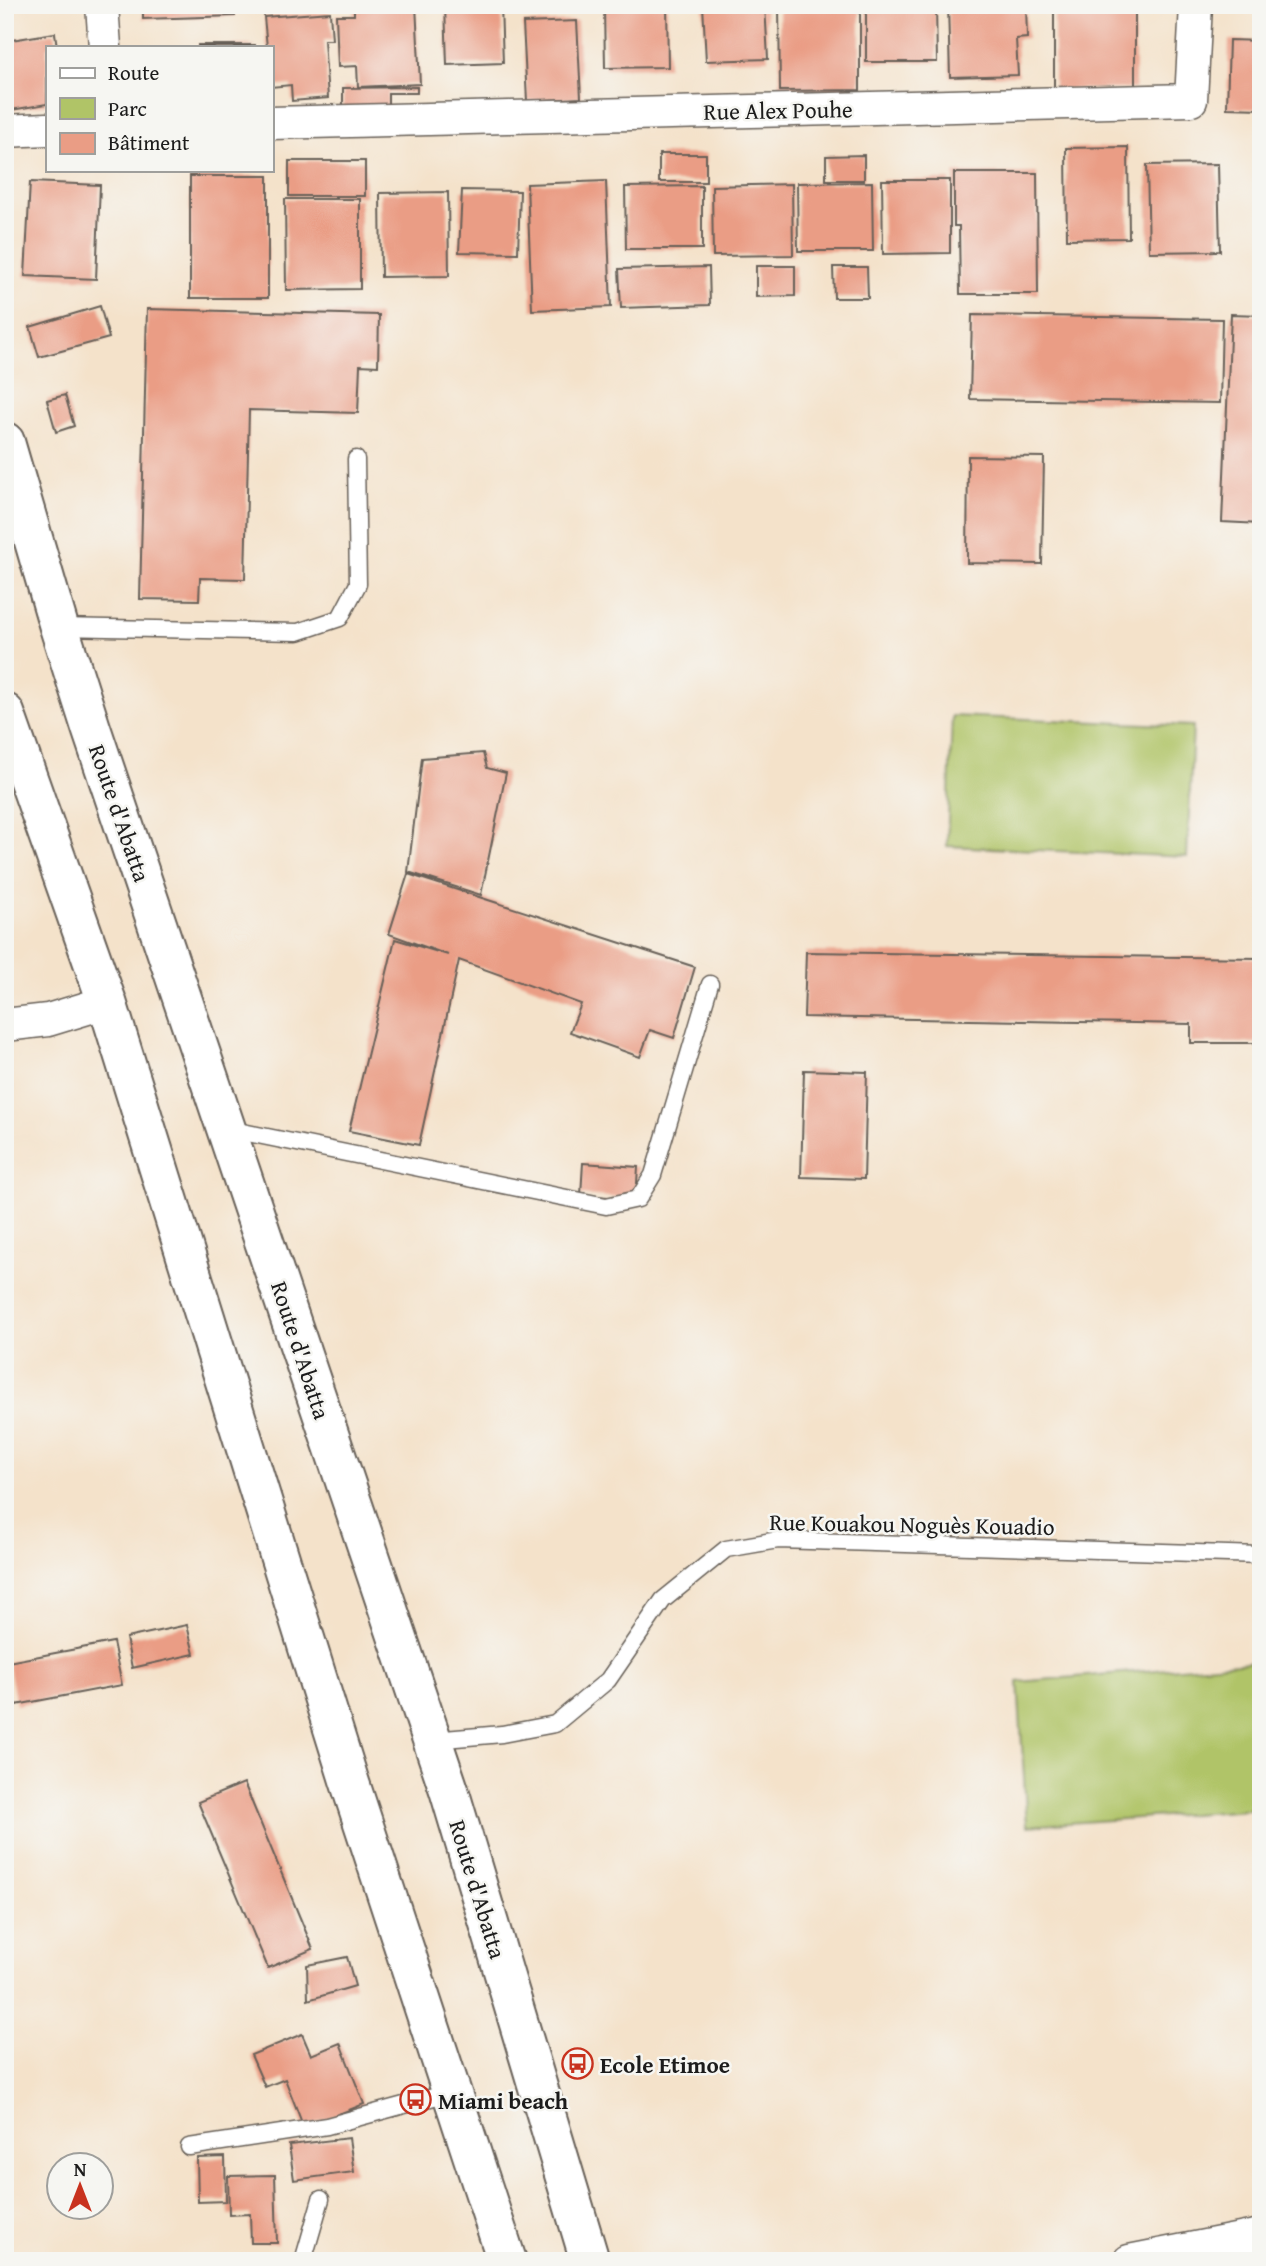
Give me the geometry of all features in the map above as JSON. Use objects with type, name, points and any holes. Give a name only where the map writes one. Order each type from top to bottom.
[{"type":"street","points":[[102,5],[105,46]]},
{"type":"street","name":"Rue Alex Pouhe","points":[[273,123],[1191,100],[1196,5]]},
{"type":"street","points":[[5,131],[46,130]]},
{"type":"street","name":"Route d'Abatta","points":[[5,442],[91,728],[453,1803],[590,2261]]},
{"type":"street","points":[[5,713],[107,1002],[349,1780],[507,2261]]},
{"type":"street","points":[[5,1025],[48,1020],[107,1002]]},
{"type":"street","points":[[1129,2261],[1261,2235]]},
{"type":"lane","points":[[59,627],[298,632],[341,618],[358,584],[356,459]]},
{"type":"lane","points":[[228,1129],[606,1206],[638,1199],[653,1175],[710,984]]},
{"type":"lane","name":"Rue Kouakou Noguès Kouadio","points":[[431,1741],[502,1734],[555,1724],[608,1680],[663,1600],[726,1549],[778,1541],[1261,1555]]},
{"type":"lane","points":[[189,2147],[327,2126],[452,2092]]},
{"type":"lane","points":[[303,2261],[321,2199]]},
{"type":"green space","points":[[952,716],[1193,726],[1187,857],[947,846]]},
{"type":"green space","points":[[1261,1661],[1261,1809],[1027,1826],[1018,1682]]},
{"type":"building","points":[[143,5],[235,5],[235,16],[143,19]]},
{"type":"building","points":[[354,5],[416,5],[420,84],[358,87],[357,66],[338,67],[336,15],[354,15]]},
{"type":"building","points":[[445,5],[501,5],[503,63],[447,65]]},
{"type":"building","points":[[604,5],[667,5],[668,67],[605,68]]},
{"type":"building","points":[[703,5],[765,5],[768,59],[706,61]]},
{"type":"building","points":[[779,5],[860,5],[860,90],[780,91]]},
{"type":"building","points":[[866,5],[936,5],[937,62],[866,62]]},
{"type":"building","points":[[948,5],[1026,5],[1027,38],[1016,39],[1018,75],[950,77]]},
{"type":"building","points":[[1054,5],[1135,5],[1135,89],[1054,89]]},
{"type":"building","points":[[330,12],[332,40],[324,40],[328,98],[292,101],[291,85],[273,87],[273,46],[267,46],[264,17]]},
{"type":"building","points":[[577,21],[581,98],[527,101],[523,23]]},
{"type":"building","points":[[55,33],[57,46],[46,46],[46,104],[5,111],[5,41]]},
{"type":"building","points":[[1229,40],[1261,41],[1261,109],[1227,108]]},
{"type":"building","points":[[198,45],[255,45],[255,46]]},
{"type":"building","points":[[417,87],[417,93],[388,93],[388,112],[343,114],[343,88]]},
{"type":"building","points":[[1128,147],[1129,238],[1067,239],[1066,148]]},
{"type":"building","points":[[659,154],[706,154],[706,182],[659,182]]},
{"type":"building","points":[[864,155],[864,180],[826,180],[826,156]]},
{"type":"building","points":[[289,161],[365,161],[365,196],[289,196]]},
{"type":"building","points":[[1218,164],[1220,251],[1149,252],[1147,165]]},
{"type":"building","points":[[954,173],[1037,173],[1038,294],[960,294],[959,226],[954,226]]},
{"type":"building","points":[[190,176],[268,176],[268,298],[190,298]]},
{"type":"building","points":[[882,180],[950,180],[950,253],[883,254]]},
{"type":"building","points":[[606,181],[611,307],[532,310],[527,184]]},
{"type":"building","points":[[30,182],[100,185],[96,279],[25,276]]},
{"type":"building","points":[[872,182],[873,251],[798,251],[797,183]]},
{"type":"building","points":[[792,184],[793,255],[713,256],[712,186]]},
{"type":"building","points":[[702,186],[702,249],[626,249],[625,187]]},
{"type":"building","points":[[462,190],[520,191],[518,253],[459,252]]},
{"type":"building","points":[[448,192],[449,276],[381,277],[380,193]]},
{"type":"building","points":[[285,199],[360,199],[360,289],[286,290]]},
{"type":"building","points":[[756,266],[795,266],[795,296],[756,297]]},
{"type":"building","points":[[709,267],[710,305],[621,308],[619,269]]},
{"type":"building","points":[[833,267],[867,267],[868,298],[834,298]]},
{"type":"building","points":[[100,306],[109,338],[39,357],[30,327]]},
{"type":"building","points":[[147,309],[379,315],[378,366],[360,365],[358,413],[249,410],[245,579],[200,578],[199,600],[140,599]]},
{"type":"building","points":[[1231,314],[1261,315],[1261,524],[1222,522]]},
{"type":"building","points":[[972,315],[1222,319],[1220,403],[970,399]]},
{"type":"building","points":[[65,395],[74,426],[56,432],[47,400]]},
{"type":"building","points":[[968,456],[1044,457],[1042,564],[967,563]]},
{"type":"building","points":[[483,753],[487,768],[506,773],[481,895],[408,872],[422,758]]},
{"type":"building","points":[[408,874],[695,967],[674,1038],[650,1030],[640,1057],[570,1032],[581,1004],[459,960],[419,1145],[349,1131],[395,939],[448,955],[389,934]]},
{"type":"building","points":[[806,952],[1260,958],[1261,1043],[1191,1043],[1191,1024],[804,1017]]},
{"type":"building","points":[[804,1070],[867,1072],[864,1179],[801,1177]]},
{"type":"building","points":[[583,1163],[638,1167],[636,1199],[581,1195]]},
{"type":"building","points":[[187,1625],[194,1654],[132,1668],[126,1638]]},
{"type":"building","points":[[113,1642],[122,1685],[16,1705],[8,1662]]},
{"type":"building","points":[[244,1783],[313,1949],[268,1968],[198,1802]]},
{"type":"building","points":[[347,1957],[355,1986],[308,2000],[307,1965]]},
{"type":"building","points":[[302,2034],[311,2055],[340,2043],[364,2104],[304,2128],[285,2079],[265,2087],[251,2055]]},
{"type":"building","points":[[349,2138],[354,2172],[294,2180],[289,2145]]},
{"type":"building","points":[[225,2157],[226,2201],[198,2202],[197,2158]]},
{"type":"building","points":[[275,2175],[277,2243],[251,2243],[250,2214],[229,2215],[228,2176]]},
{"type":"place","name":"Ecole Etimoe","points":[[577,2064]]},
{"type":"place","name":"Miami beach","points":[[415,2100]]}]
